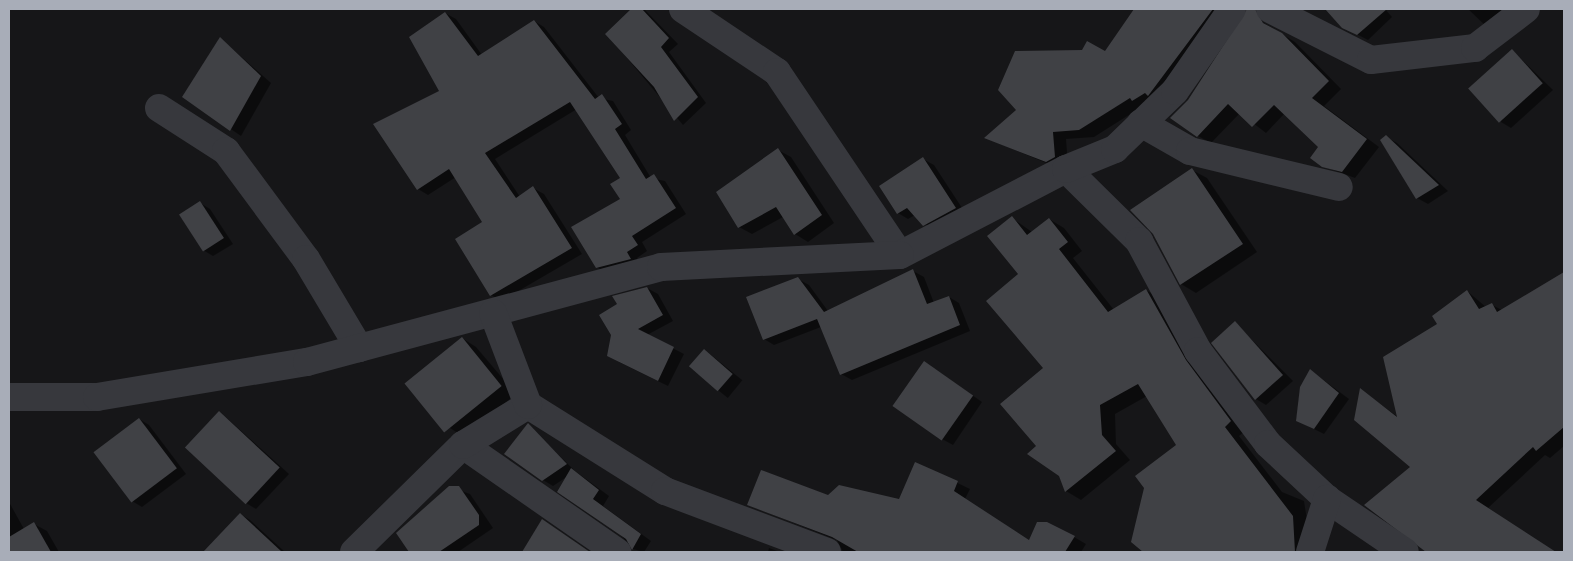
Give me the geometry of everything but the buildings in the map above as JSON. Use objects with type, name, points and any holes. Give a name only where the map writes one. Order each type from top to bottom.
[{"type":"street","points":[[683,9],[777,72],[900,255]]},
{"type":"street","points":[[9,397],[96,397],[307,362],[661,267],[900,255],[1066,169],[1115,149],[1175,91],[1232,9]]},
{"type":"street","points":[[1270,9],[1371,60],[1475,48],[1526,9]]},
{"type":"street","points":[[159,108],[226,151],[306,259],[359,348]]},
{"type":"street","points":[[1141,124],[1190,151],[1338,187]]},
{"type":"street","points":[[1066,169],[1139,241],[1198,351],[1268,444],[1328,499],[1405,552]]},
{"type":"street","points":[[492,313],[528,405],[665,490],[827,552]]},
{"type":"street","points":[[354,552],[463,446],[528,405]]},
{"type":"street","points":[[463,446],[617,552]]},
{"type":"street","points":[[1310,552],[1328,499]]}]
